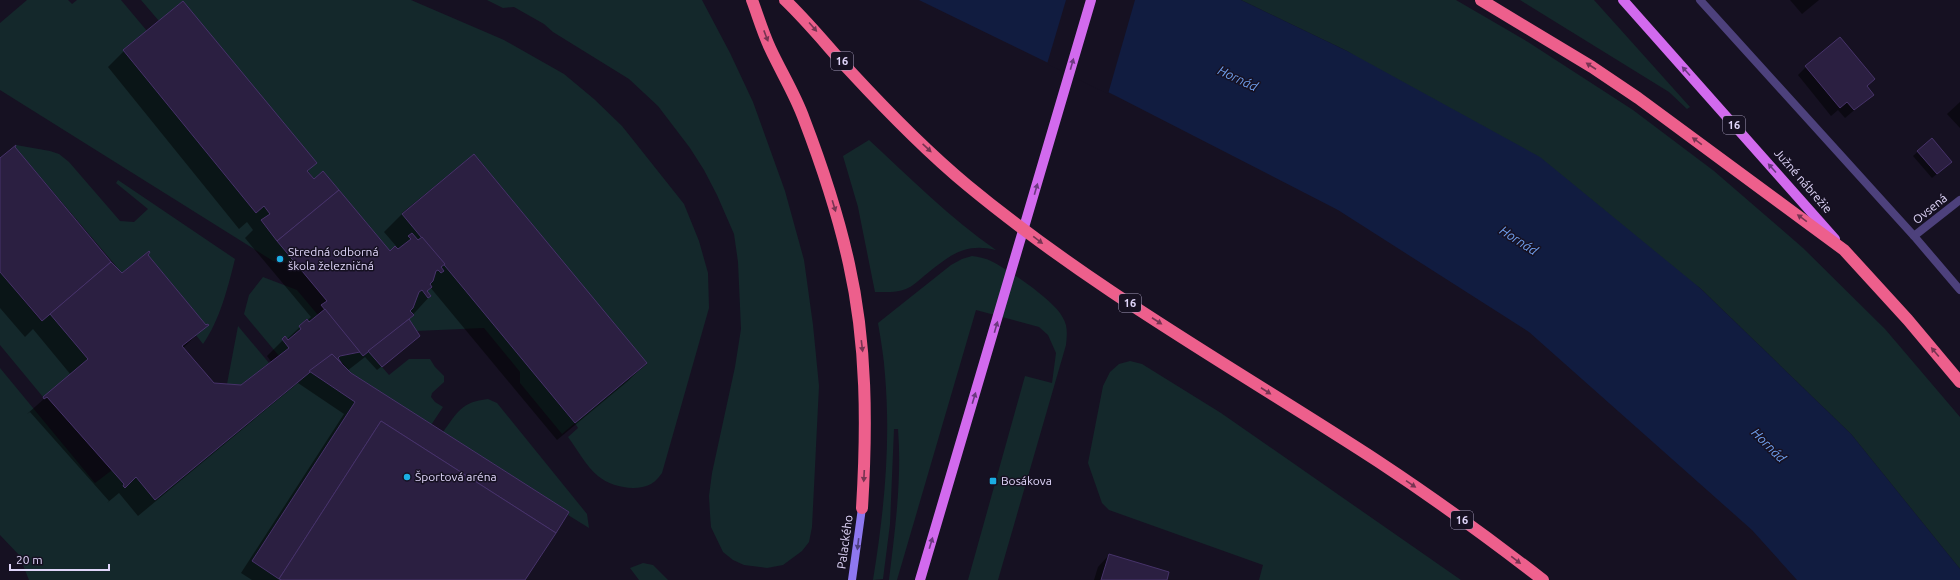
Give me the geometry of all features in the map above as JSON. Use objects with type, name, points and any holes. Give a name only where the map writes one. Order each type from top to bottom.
[{"type":"highway","points":[[752,0],[770,48],[803,117],[822,169],[848,257],[857,308],[865,397],[866,444],[862,508]]},
{"type":"highway","name":"16","points":[[785,0],[810,23],[849,69],[898,121],[966,184],[1046,246],[1122,298],[1378,462],[1498,545],[1543,580]]},
{"type":"highway","points":[[1481,0],[1592,67],[1638,98],[1844,250]]},
{"type":"highway","name":"Južné nábrežie","points":[[1844,250],[1908,320],[1960,382]]},
{"type":"main road","points":[[920,580],[985,364],[1091,0]]},
{"type":"main road","name":"Južné nábrežie","points":[[1623,0],[1844,250]]},
{"type":"street","points":[[1700,0],[1914,236],[1960,290]]},
{"type":"street","name":"Ovsená","points":[[1914,236],[1960,200]]},
{"type":"street","name":"Palackého","points":[[852,580],[862,508]]},
{"type":"green space","points":[[27,0],[68,0],[72,4],[77,0],[121,0],[147,31],[123,50],[256,213],[264,206],[270,214],[261,221],[295,261],[288,263],[273,261],[0,90],[0,23]]},
{"type":"green space","points":[[141,0],[411,0],[504,40],[564,74],[594,99],[622,126],[684,204],[699,241],[708,273],[709,308],[662,473],[657,479],[651,484],[638,488],[624,487],[603,480],[594,472],[568,437],[578,428],[575,423],[647,364],[474,154],[402,213],[422,237],[418,240],[411,233],[409,236],[411,239],[398,249],[395,246],[390,251],[323,171],[314,179],[183,1],[159,21]]},
{"type":"green space","points":[[487,0],[702,0],[730,53],[753,102],[785,191],[804,260],[813,325],[819,386],[812,527],[809,542],[802,551],[783,565],[767,568],[744,565],[733,560],[723,552],[711,527],[709,496],[712,473],[735,367],[741,329],[738,262],[734,234],[704,170],[690,148],[658,106],[629,79],[553,32],[544,24],[514,7],[503,8]]},
{"type":"green space","points":[[1241,0],[1456,0],[1528,42],[1633,110],[1714,171],[1803,248],[1885,329],[1960,417],[1960,569],[1851,434],[1700,288],[1347,51]]},
{"type":"green space","points":[[1520,0],[1594,0],[1690,107],[1687,109],[1669,92]]},
{"type":"green space","points":[[869,140],[946,211],[996,250],[974,248],[965,250],[949,257],[906,289],[895,292],[875,292],[858,207],[843,156]]},
{"type":"green space","points":[[16,145],[59,154],[69,162],[120,221],[134,222],[148,209],[116,183],[118,180],[235,259],[219,314],[203,344],[196,335],[208,325],[206,325],[148,255],[150,252],[149,251],[122,273],[15,147]]},
{"type":"green space","points":[[972,256],[993,262],[1021,279],[1042,295],[1051,303],[1065,321],[1067,331],[1066,345],[998,580],[968,580],[1025,376],[1052,383],[1056,353],[1048,335],[1039,327],[976,310],[897,580],[889,580],[894,542],[899,467],[898,429],[894,429],[890,524],[883,579],[873,580],[883,503],[887,452],[887,401],[878,323],[951,265]]},
{"type":"green space","points":[[445,264],[575,423],[562,434],[520,383],[520,372],[484,328],[416,331],[409,319],[414,315],[410,311],[413,308],[419,292],[422,290],[428,298],[431,296],[427,291],[432,287],[430,284],[437,271],[438,270],[441,273],[444,271],[441,267]]},
{"type":"green space","points":[[0,272],[41,321],[50,314],[88,359],[43,397],[0,345]]},
{"type":"green space","points":[[263,277],[297,290],[318,315],[309,322],[306,319],[299,326],[301,329],[288,340],[285,336],[282,339],[289,348],[279,356],[244,314],[249,295]]},
{"type":"green space","points":[[238,326],[269,363],[241,385],[227,384]]},
{"type":"green space","points":[[368,351],[389,375],[409,359],[430,359],[435,367],[444,376],[444,382],[432,393],[431,397],[435,402],[443,407],[431,425],[351,373],[338,358],[340,356]]},
{"type":"green space","points":[[1130,361],[1142,364],[1221,413],[1461,580],[1259,580],[1263,565],[1109,510],[1102,503],[1088,463],[1103,386],[1110,372],[1119,364]]},
{"type":"green space","points":[[0,368],[95,483],[112,470],[124,484],[124,488],[136,477],[155,500],[309,371],[355,402],[252,561],[282,580],[29,580],[19,555],[0,535]]},
{"type":"green space","points":[[488,399],[497,403],[587,514],[589,528],[568,515],[569,512],[443,432],[461,409],[466,405],[479,400]]},
{"type":"green space","points":[[643,563],[653,565],[668,580],[639,580],[630,568]]},
{"type":"water","name":"Hornád","points":[[919,0],[1241,0],[1347,51],[1540,157],[1700,288],[1851,434],[1960,569],[1960,580],[1797,580],[1752,530],[1529,332],[1338,210],[1116,96]]},
{"type":"pier","points":[[1066,0],[1135,0],[1108,94],[1047,64]]},
{"type":"building","points":[[183,1],[317,163],[307,171],[314,179],[323,171],[339,190],[277,241],[261,220],[270,214],[264,206],[256,213],[123,50]]},
{"type":"building","points":[[1840,37],[1875,79],[1867,86],[1874,95],[1854,110],[1847,102],[1840,108],[1805,66]]},
{"type":"building","points":[[1932,138],[1952,162],[1937,174],[1917,151]]},
{"type":"building","points":[[16,145],[15,147],[111,262],[42,321],[0,272],[0,158]]},
{"type":"building","points":[[474,154],[647,363],[575,423],[402,214]]},
{"type":"building","points":[[339,190],[390,251],[395,246],[398,249],[411,239],[408,236],[412,233],[418,240],[422,237],[445,264],[441,267],[444,271],[441,273],[438,270],[436,271],[433,281],[430,284],[432,287],[427,291],[431,296],[428,298],[422,290],[419,292],[413,308],[410,311],[414,315],[363,356],[321,305],[327,301],[277,241]]},
{"type":"building","points":[[149,251],[150,252],[148,255],[206,325],[209,325],[182,346],[214,383],[241,385],[289,348],[282,339],[285,336],[288,340],[301,329],[299,326],[307,319],[309,322],[325,309],[360,352],[340,356],[338,358],[342,364],[332,354],[155,500],[136,477],[125,488],[123,486],[124,484],[47,397],[44,399],[43,397],[88,359],[50,314],[111,262],[122,273]]},
{"type":"building","points":[[409,319],[420,336],[382,367],[368,351]]},
{"type":"building","points":[[332,354],[351,373],[569,512],[556,533],[381,421],[279,579],[252,561],[355,402],[309,371]]},
{"type":"building","name":"Športová aréna","points":[[381,421],[556,533],[525,580],[279,579]]},
{"type":"building","points":[[1109,554],[1169,572],[1167,580],[1101,580]]},
{"type":"place","name":"Stredná odborná škola železničná","points":[[280,259]]},
{"type":"place","name":"Športová aréna","points":[[407,477]]},
{"type":"place","name":"Bosákova","points":[[993,481]]}]
